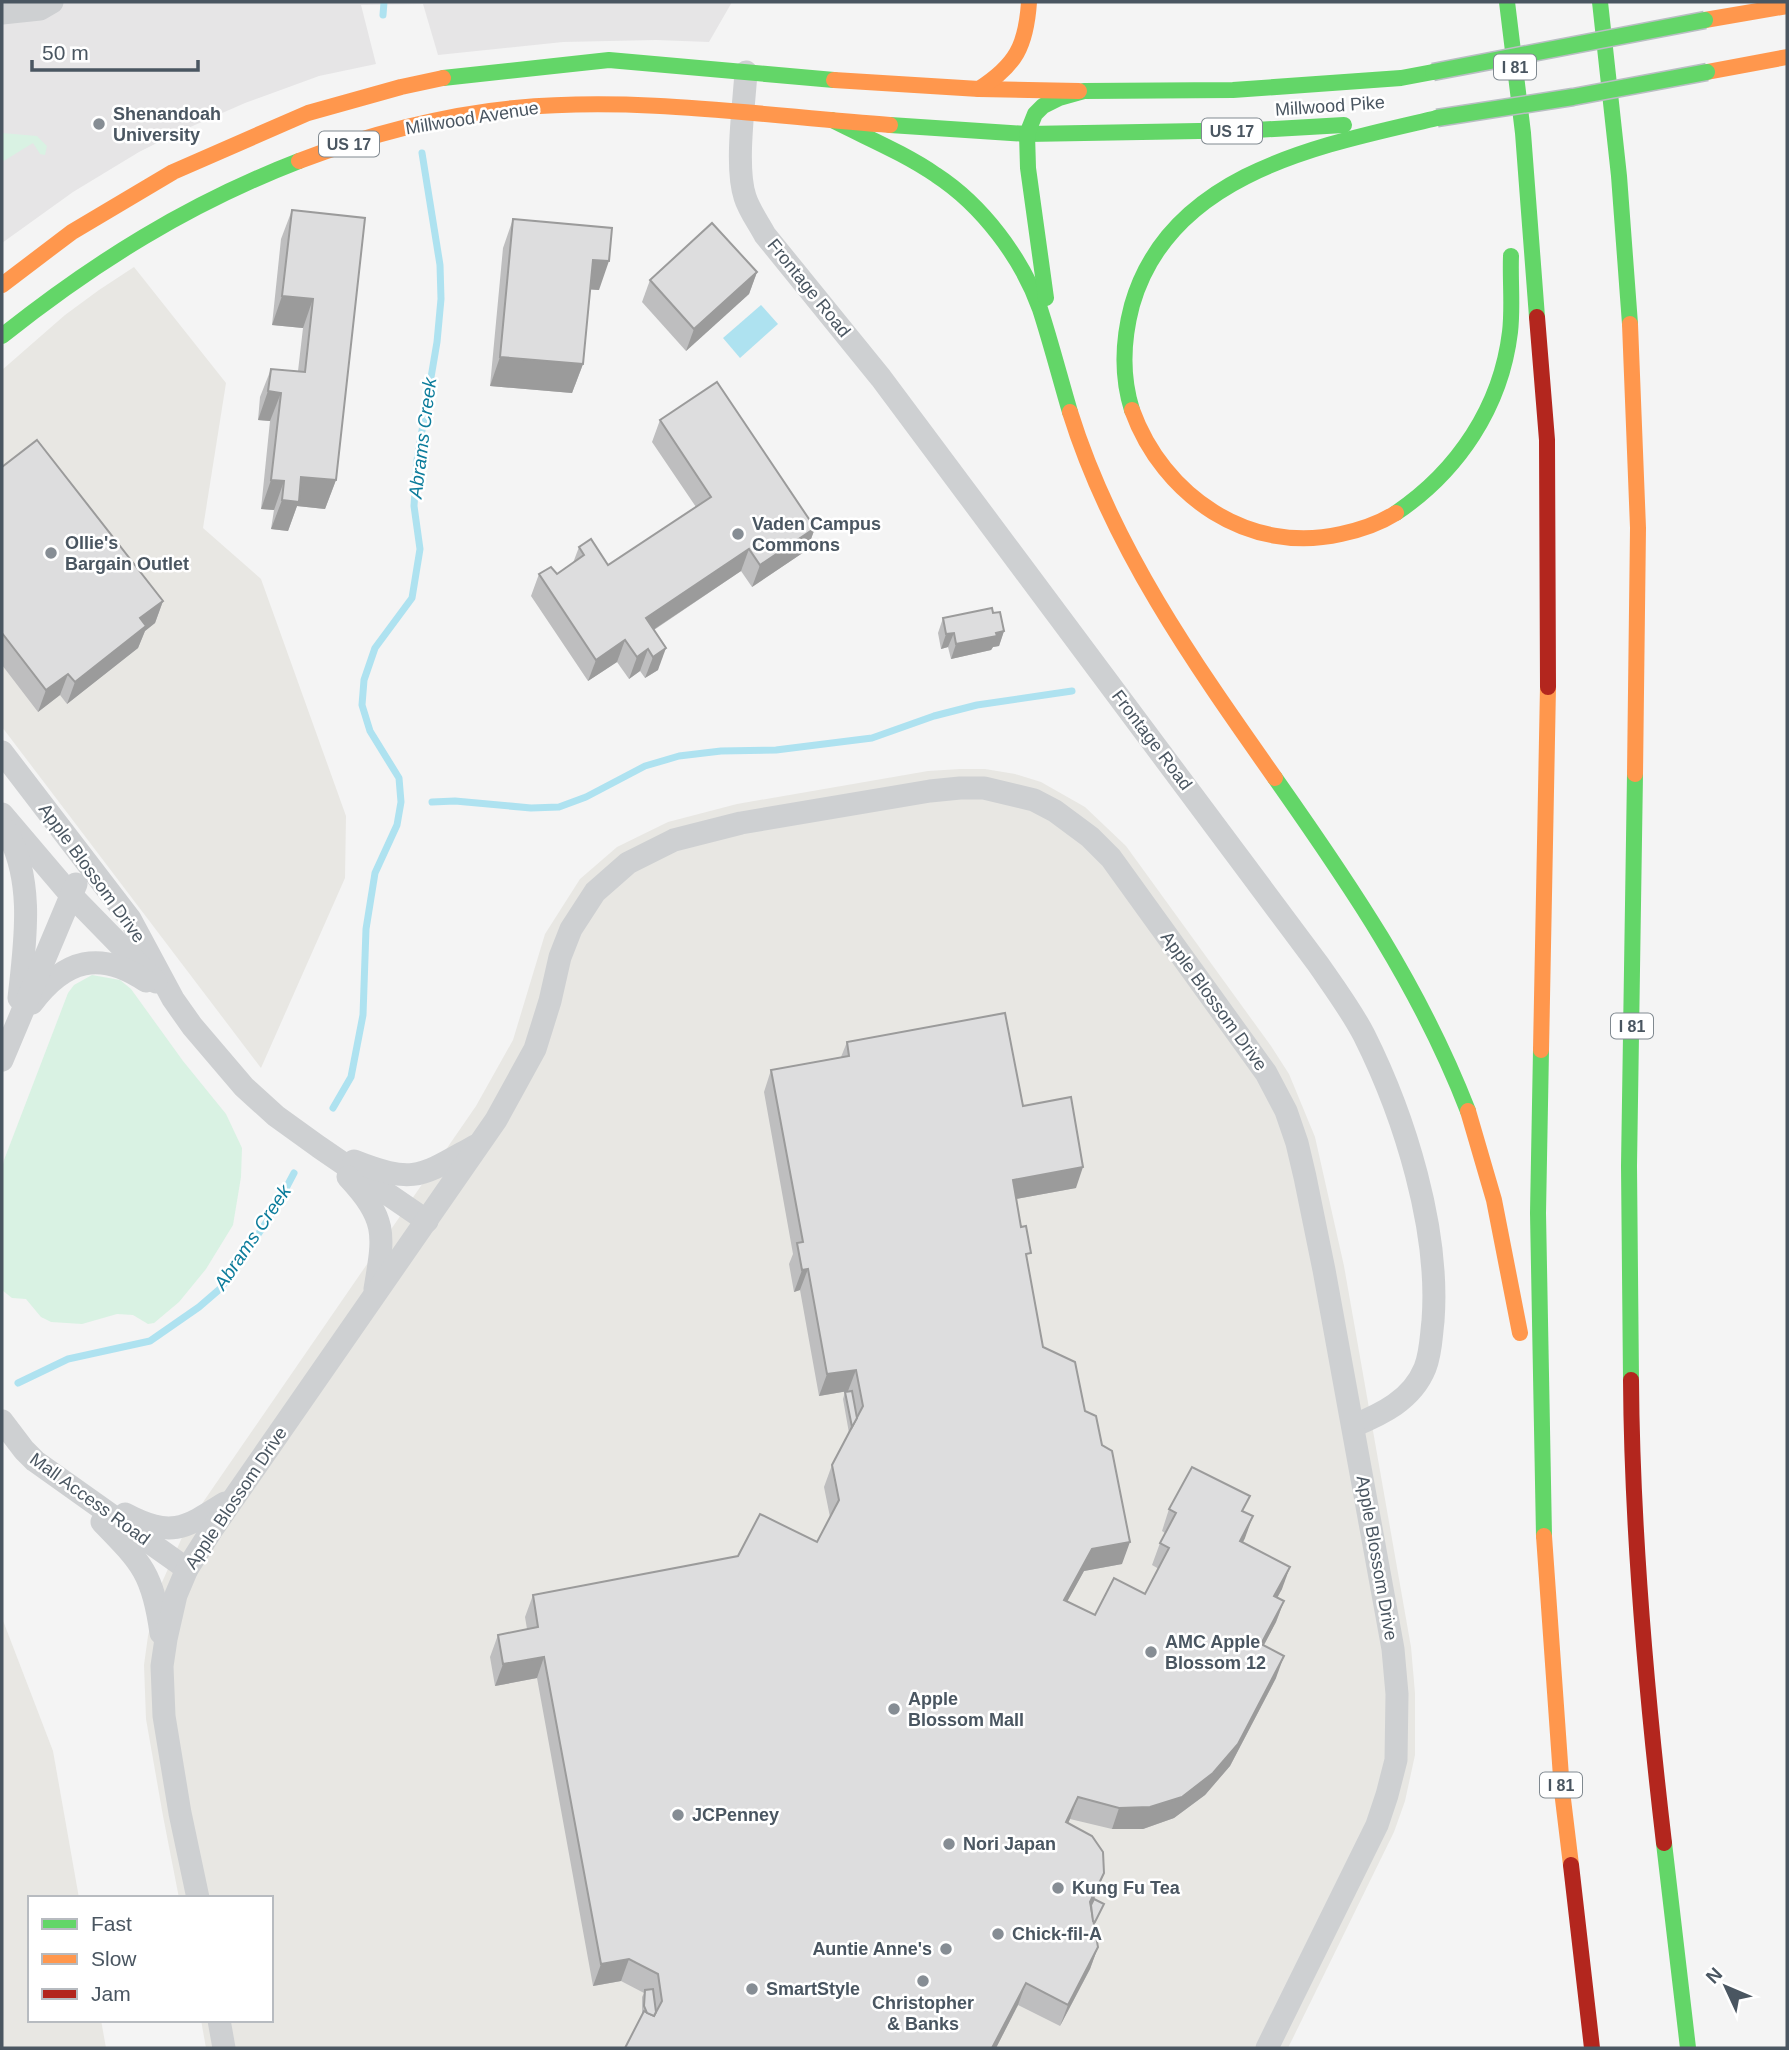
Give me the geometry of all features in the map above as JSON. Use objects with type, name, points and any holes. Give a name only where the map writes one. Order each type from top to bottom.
[{"type":"main road","points":[[979,89],[999,77],[1023,47],[1028,26],[1029,2]]},
{"type":"main road","name":"I 81","points":[[1507,2],[1523,133],[1547,440],[1548,754],[1538,1213],[1543,1520],[1562,1791],[1592,2048]]},
{"type":"main road","name":"I 81","points":[[1600,2],[1619,176],[1630,330],[1638,528],[1629,1178],[1631,1436],[1650,1719],[1688,2048]]},
{"type":"main road","points":[[1611,2],[1619,176]]},
{"type":"main road","points":[[1751,12],[1774,2]]},
{"type":"main road","name":"Millwood Pike","points":[[746,72],[979,89],[1233,90],[1401,78],[1705,19],[1787,6]]},
{"type":"main road","name":"Millwood Pike","points":[[744,113],[1027,134],[1256,130],[1437,118],[1573,97],[1787,57]]},
{"type":"main road","name":"US 17","points":[[2,285],[72,232],[128,197],[173,172],[308,113],[457,75],[609,60],[746,72]]},
{"type":"main road","points":[[1058,365],[1034,224],[1027,134],[1035,114],[1043,106],[1084,91]]},
{"type":"main road","name":"Millwood Avenue","points":[[2,337],[80,276],[145,234],[229,190],[276,170],[395,130],[520,107],[653,105],[744,113]]},
{"type":"main road","points":[[1437,118],[1294,155],[1247,175],[1214,195],[1184,219],[1161,246],[1143,276],[1131,309],[1124,343],[1124,377],[1131,410],[1147,443],[1163,469],[1185,491],[1214,512],[1254,532],[1318,540],[1372,526],[1401,512],[1446,474],[1478,430],[1491,400],[1510,333],[1511,242]]},
{"type":"main road","points":[[832,120],[920,164],[950,184],[978,211],[1008,248],[1027,279],[1039,307],[1096,483],[1136,565],[1197,664],[1388,947],[1414,990],[1436,1037],[1490,1178],[1505,1244],[1521,1347]]},
{"type":"main road","points":[[1511,190],[1511,177],[1523,133]]},
{"type":"main road","points":[[1525,1372],[1543,1520]]},
{"type":"street","points":[[2,13],[46,5]]},
{"type":"street","name":"Frontage Road","points":[[746,72],[740,175],[745,197],[765,235],[881,378],[1318,964],[1356,1021],[1378,1066],[1418,1179],[1432,1251],[1434,1303],[1431,1347],[1425,1369],[1411,1390],[1394,1406],[1353,1426]]},
{"type":"street","name":"Apple Blossom Drive","points":[[2,752],[130,919],[173,999]]},
{"type":"street","name":"Apple Blossom Drive","points":[[198,1896],[164,1716],[162,1666],[171,1614],[187,1569],[427,1221],[519,1082],[535,1049],[570,929],[595,892],[611,876],[638,857],[674,840],[741,823],[930,791],[984,788],[1034,800],[1073,822],[1111,858],[1255,1057],[1277,1094],[1297,1143],[1305,1177],[1393,1649],[1397,1694],[1396,1760],[1388,1795],[1377,1825],[1267,2048]]},
{"type":"street","name":"Apple Blossom Drive","points":[[2,814],[70,894],[173,999],[215,1055],[244,1087],[276,1116],[427,1221]]},
{"type":"street","points":[[2,822],[14,844],[22,869],[24,896],[24,949],[16,1026]]},
{"type":"street","points":[[2,1060],[70,894],[86,862]]},
{"type":"street","points":[[16,1026],[45,986],[77,965],[94,961],[130,970],[173,999]]},
{"type":"street","points":[[319,1147],[387,1174],[404,1176],[431,1170],[480,1143]]},
{"type":"street","points":[[319,1147],[361,1192],[379,1219],[382,1246],[374,1295]]},
{"type":"street","name":"Mall Access Road","points":[[2,1421],[24,1450],[63,1482],[187,1569]]},
{"type":"street","points":[[63,1482],[140,1521],[162,1529],[173,1529],[191,1523],[234,1498]]},
{"type":"street","points":[[63,1482],[130,1551],[150,1579],[156,1598],[164,1651]]},
{"type":"street","points":[[219,2022],[224,2048]]},
{"type":"shaded area","name":"Shenandoah University","points":[[2,2],[732,2],[709,42],[563,42],[438,55],[423,4],[361,5],[376,64],[319,76],[245,103],[179,132],[139,152],[73,192],[2,243]]},
{"type":"shaded area","points":[[134,267],[226,383],[203,528],[261,579],[346,816],[345,878],[261,1068],[2,727],[2,370],[65,315]]},
{"type":"shaded area","name":"Apple Blossom Mall","points":[[985,769],[1015,774],[1041,782],[1085,807],[1126,846],[1271,1046],[1289,1074],[1315,1137],[1344,1266],[1411,1647],[1415,1693],[1415,1755],[1405,1801],[1394,1832],[1288,2048],[206,2048],[201,2022],[273,2022],[273,1896],[179,1896],[146,1719],[144,1665],[159,1589],[188,1524],[476,1106],[513,1040],[545,934],[580,879],[617,847],[668,822],[737,804],[928,771]]},
{"type":"shaded area","points":[[2,1618],[53,1751],[79,1896],[28,1896],[28,2022],[101,2022],[106,2048],[2,2048]]},
{"type":"green space","points":[[2,133],[37,136],[47,146],[45,155],[40,154],[33,143],[2,162]]},
{"type":"green space","points":[[92,975],[120,980],[131,989],[183,1061],[226,1114],[242,1148],[241,1177],[233,1225],[206,1269],[179,1302],[154,1323],[148,1324],[133,1315],[117,1314],[82,1324],[51,1322],[41,1317],[26,1299],[12,1298],[2,1290],[4,1160],[68,993],[74,985]]},
{"type":"water","points":[[761,305],[778,324],[740,358],[723,338]]},
{"type":"building","points":[[292,210],[365,218],[336,480],[301,477],[299,502],[282,500],[284,481],[271,480],[281,393],[268,391],[271,369],[305,372],[313,299],[282,296]]},
{"type":"building","points":[[513,219],[612,228],[609,261],[593,260],[583,364],[500,357]]},
{"type":"building","points":[[712,223],[757,272],[694,329],[650,280]]},
{"type":"building","name":"Vaden Campus Commons","points":[[717,382],[815,528],[760,565],[749,549],[646,618],[666,648],[653,657],[648,649],[637,657],[625,640],[596,660],[539,574],[551,567],[557,574],[584,555],[579,547],[591,539],[608,565],[711,497],[660,420]]},
{"type":"building","name":"Ollie's Bargain Outlet","points":[[37,440],[163,601],[140,618],[146,626],[75,682],[68,674],[46,690],[2,633],[2,467]]},
{"type":"building","points":[[992,608],[993,613],[1000,612],[1004,631],[996,633],[997,636],[956,644],[954,633],[946,634],[943,618]]},
{"type":"building","points":[[1005,1013],[1023,1106],[1071,1097],[1083,1167],[1013,1180],[1021,1227],[1026,1226],[1031,1253],[1026,1254],[1043,1347],[1075,1362],[1085,1411],[1096,1416],[1102,1445],[1112,1451],[1130,1542],[1092,1549],[1064,1600],[1095,1615],[1114,1578],[1145,1594],[1169,1548],[1160,1543],[1176,1513],[1169,1509],[1192,1467],[1250,1496],[1242,1511],[1253,1516],[1240,1541],[1290,1567],[1274,1596],[1284,1601],[1261,1644],[1284,1656],[1238,1744],[1213,1773],[1182,1797],[1150,1807],[1119,1808],[1078,1797],[1066,1822],[1092,1836],[1103,1852],[1104,1873],[1090,1902],[1098,1947],[1068,2005],[1026,1983],[992,2048],[625,2048],[644,2011],[654,2016],[662,2001],[658,1974],[629,1959],[601,1964],[544,1657],[503,1664],[498,1635],[538,1627],[533,1595],[738,1556],[760,1514],[817,1542],[839,1500],[832,1465],[863,1406],[856,1370],[827,1374],[808,1269],[802,1270],[797,1243],[803,1242],[771,1070],[849,1056],[847,1042]]},
{"type":"building","points":[[852,1391],[857,1418],[852,1427],[845,1392]]},
{"type":"building","points":[[1094,1899],[1104,1904],[1095,1922],[1091,1905]]},
{"type":"building","points":[[653,1989],[656,2012],[654,2016],[647,2013],[644,2006],[645,1990]]},
{"type":"waterway","name":"Abrams Creek","points":[[383,15],[384,2]]},
{"type":"waterway","name":"Abrams Creek","points":[[333,1108],[351,1077],[363,1015],[366,929],[375,873],[397,825],[401,802],[399,778],[370,731],[362,705],[364,680],[375,648],[412,598],[420,549],[414,506],[417,460],[437,342],[441,299],[440,265],[422,153]]},
{"type":"waterway","points":[[432,802],[455,801],[531,808],[559,807],[586,797],[645,766],[679,756],[721,751],[776,750],[872,738],[934,716],[977,705],[1072,691]]},
{"type":"waterway","name":"Abrams Creek","points":[[18,1383],[68,1359],[150,1341],[199,1307],[221,1288],[239,1263],[275,1209],[294,1173]]},
{"type":"traffic: fast","points":[[1507,2],[1523,133],[1537,317]]},
{"type":"traffic: fast","points":[[1600,2],[1619,176],[1630,324]]},
{"type":"traffic: fast","points":[[1433,72],[1705,20]]},
{"type":"traffic: fast","points":[[443,78],[609,60],[834,80]]},
{"type":"traffic: fast","points":[[1046,298],[1028,168],[1027,134],[1035,114],[1043,106],[1084,91],[1233,90],[1401,78],[1433,72]]},
{"type":"traffic: fast","points":[[1437,118],[1573,97],[1707,72]]},
{"type":"traffic: fast","points":[[1132,410],[1124,357],[1132,305],[1151,260],[1180,223],[1215,195],[1256,172],[1300,154],[1437,118]]},
{"type":"traffic: fast","points":[[832,120],[936,175],[969,201],[998,234],[1023,271],[1040,309],[1070,412]]},
{"type":"traffic: fast","points":[[890,125],[1027,134]]},
{"type":"traffic: fast","points":[[1027,134],[1256,130],[1344,125]]},
{"type":"traffic: fast","points":[[2,336],[72,283],[144,237],[219,196],[299,161]]},
{"type":"traffic: fast","points":[[1396,513],[1439,478],[1473,435],[1486,411],[1505,360],[1510,332],[1511,256]]},
{"type":"traffic: fast","points":[[1631,1380],[1629,1166],[1635,774]]},
{"type":"traffic: fast","points":[[1275,778],[1357,898],[1406,980],[1468,1111]]},
{"type":"traffic: fast","points":[[1541,1050],[1538,1213],[1544,1536]]},
{"type":"traffic: fast","points":[[1664,1843],[1688,2048]]},
{"type":"traffic: slow","points":[[979,89],[1002,71],[1017,53],[1025,31],[1029,2]]},
{"type":"traffic: slow","points":[[1705,20],[1787,6]]},
{"type":"traffic: slow","points":[[1707,72],[1787,57]]},
{"type":"traffic: slow","points":[[2,285],[72,232],[173,172],[308,113],[443,78]]},
{"type":"traffic: slow","points":[[834,80],[979,89],[1079,91]]},
{"type":"traffic: slow","points":[[299,161],[378,135],[461,115],[562,105],[655,106],[890,125]]},
{"type":"traffic: slow","points":[[1630,324],[1638,528],[1635,774]]},
{"type":"traffic: slow","points":[[1132,410],[1146,441],[1165,469],[1187,493],[1214,512],[1243,527],[1274,536],[1307,538],[1341,534],[1377,523],[1396,513]]},
{"type":"traffic: slow","points":[[1070,412],[1108,510],[1132,557],[1186,647],[1275,778]]},
{"type":"traffic: slow","points":[[1541,1050],[1548,687]]},
{"type":"traffic: slow","points":[[1468,1111],[1494,1200],[1520,1333]]},
{"type":"traffic: slow","points":[[1544,1536],[1562,1791],[1571,1865]]},
{"type":"traffic: jam","points":[[1537,317],[1547,440],[1548,687]]},
{"type":"traffic: jam","points":[[1631,1380],[1641,1612],[1664,1843]]},
{"type":"traffic: jam","points":[[1571,1865],[1592,2048]]},
{"type":"place","name":"Shenandoah University","points":[[99,124]]},
{"type":"place","name":"Vaden Campus Commons","points":[[738,534]]},
{"type":"place","name":"Ollie's Bargain Outlet","points":[[51,553]]},
{"type":"place","name":"AMC Apple Blossom 12","points":[[1151,1652]]},
{"type":"place","name":"Apple Blossom Mall","points":[[894,1709]]},
{"type":"place","name":"JCPenney","points":[[678,1815]]},
{"type":"place","name":"Nori Japan","points":[[949,1844]]},
{"type":"place","name":"Kung Fu Tea","points":[[1058,1888]]},
{"type":"place","name":"Chick-fil-A","points":[[998,1934]]},
{"type":"place","name":"Auntie Anne's","points":[[946,1949]]},
{"type":"place","name":"Christopher & Banks","points":[[923,1981]]},
{"type":"place","name":"SmartStyle","points":[[752,1989]]}]
